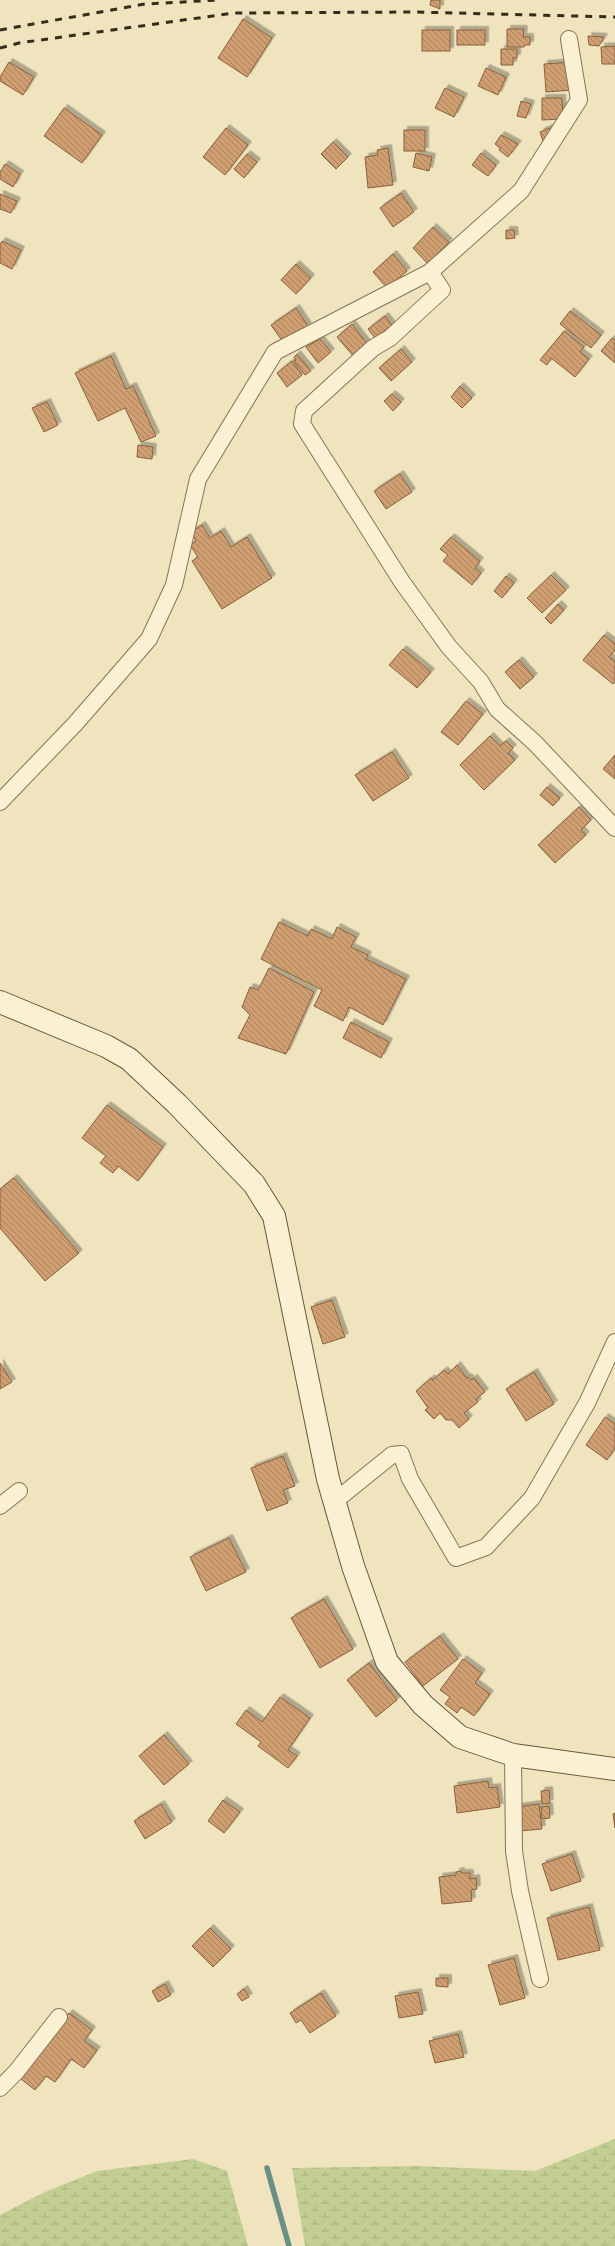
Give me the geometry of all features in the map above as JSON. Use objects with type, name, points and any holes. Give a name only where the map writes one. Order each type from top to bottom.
[{"type":"main road","points":[[0,1002],[106,1046],[129,1059],[177,1104],[254,1184],[274,1216],[328,1479],[353,1566],[387,1662],[423,1705],[460,1737],[513,1755],[615,1768]]},
{"type":"street","points":[[0,802],[75,724],[149,639],[174,585],[198,479],[274,352],[430,272],[521,191],[579,100],[569,38]]},
{"type":"street","points":[[430,272],[442,290],[390,338],[373,348],[304,411],[302,424],[402,582],[449,647],[481,682],[497,709],[535,743],[615,828]]},
{"type":"street","points":[[335,1501],[392,1455],[401,1454],[410,1479],[456,1558],[486,1547],[532,1498],[587,1402],[615,1342]]},
{"type":"street","points":[[0,1506],[19,1491]]},
{"type":"street","points":[[513,1755],[514,1851],[520,1891],[540,1979]]},
{"type":"street","points":[[0,2088],[16,2072],[59,2017]]},
{"type":"green space","points":[[615,2139],[615,2246],[305,2246],[292,2168],[417,2166],[535,2171]]},
{"type":"green space","points":[[193,2159],[227,2171],[248,2246],[0,2246],[0,2215],[45,2192],[97,2171]]},
{"type":"building","points":[[431,0],[440,0],[440,9],[430,5]]},
{"type":"building","points":[[243,19],[272,38],[247,77],[218,58]]},
{"type":"building","points":[[507,29],[524,29],[523,37],[530,37],[530,45],[525,45],[524,47],[507,47]]},
{"type":"building","points":[[422,30],[450,30],[450,51],[422,51]]},
{"type":"building","points":[[457,30],[485,30],[485,45],[457,45]]},
{"type":"building","points":[[588,36],[604,37],[599,46],[589,45]]},
{"type":"building","points":[[615,46],[615,64],[602,64],[601,47]]},
{"type":"building","points":[[501,49],[517,49],[517,58],[513,58],[513,65],[501,65]]},
{"type":"building","points":[[9,62],[34,77],[23,95],[0,81],[0,77]]},
{"type":"building","points":[[572,62],[574,90],[546,92],[544,64]]},
{"type":"building","points":[[486,68],[506,77],[498,95],[478,86]]},
{"type":"building","points":[[445,88],[464,97],[454,117],[435,108]]},
{"type":"building","points":[[542,98],[562,98],[563,119],[542,120]]},
{"type":"building","points":[[521,101],[531,104],[526,118],[517,116]]},
{"type":"building","points":[[64,108],[102,135],[82,163],[44,136]]},
{"type":"building","points":[[226,128],[248,145],[225,175],[203,157]]},
{"type":"building","points":[[549,128],[553,137],[543,141],[540,132]]},
{"type":"building","points":[[404,130],[425,130],[425,151],[404,151]]},
{"type":"building","points":[[501,135],[518,144],[508,157],[499,150],[500,148],[495,144]]},
{"type":"building","points":[[333,142],[348,157],[336,169],[321,154]]},
{"type":"building","points":[[388,148],[393,185],[368,188],[365,157],[378,155],[377,150]]},
{"type":"building","points":[[416,153],[432,157],[429,171],[413,167]]},
{"type":"building","points":[[481,153],[496,165],[488,176],[472,165]]},
{"type":"building","points":[[247,154],[257,162],[244,178],[234,169]]},
{"type":"building","points":[[5,164],[20,174],[13,187],[0,179],[0,172]]},
{"type":"building","points":[[401,193],[414,212],[393,227],[380,208]]},
{"type":"building","points":[[0,194],[17,201],[11,213],[0,209]]},
{"type":"building","points":[[433,227],[449,242],[428,264],[413,248]]},
{"type":"building","points":[[506,230],[514,230],[515,238],[506,239]]},
{"type":"building","points":[[2,241],[21,250],[12,269],[0,263],[0,245]]},
{"type":"building","points":[[393,254],[407,271],[387,288],[373,272]]},
{"type":"building","points":[[296,264],[311,278],[296,294],[281,280]]},
{"type":"building","points":[[296,308],[308,326],[283,342],[271,325]]},
{"type":"building","points":[[570,311],[601,335],[591,348],[560,324]]},
{"type":"building","points":[[385,316],[392,325],[375,338],[368,329]]},
{"type":"building","points":[[352,324],[368,345],[354,357],[337,337]]},
{"type":"building","points":[[564,331],[584,347],[580,352],[589,359],[575,377],[551,358],[547,365],[540,360]]},
{"type":"building","points":[[612,338],[615,340],[615,363],[601,351]]},
{"type":"building","points":[[320,339],[331,352],[318,363],[306,347]]},
{"type":"building","points":[[401,349],[412,362],[391,381],[379,368]]},
{"type":"building","points":[[297,354],[311,371],[305,375],[294,361],[296,360],[294,357]]},
{"type":"building","points":[[111,356],[126,389],[133,386],[156,436],[141,442],[125,408],[98,421],[75,373]]},
{"type":"building","points":[[292,361],[302,375],[287,387],[277,373]]},
{"type":"building","points":[[460,386],[472,398],[462,408],[451,397]]},
{"type":"building","points":[[392,394],[401,402],[393,411],[384,401]]},
{"type":"building","points":[[47,402],[58,425],[44,432],[32,408]]},
{"type":"building","points":[[138,445],[153,447],[152,459],[137,457]]},
{"type":"building","points":[[400,474],[412,492],[386,509],[374,491]]},
{"type":"building","points":[[202,525],[210,538],[221,531],[231,547],[247,537],[272,578],[222,609],[192,561],[198,557],[190,545],[196,541],[191,532]]},
{"type":"building","points":[[451,537],[480,561],[475,568],[481,573],[472,585],[443,561],[448,555],[440,549]]},
{"type":"building","points":[[551,575],[566,590],[542,613],[527,598]]},
{"type":"building","points":[[506,576],[514,583],[502,598],[494,591]]},
{"type":"building","points":[[558,604],[564,610],[551,624],[545,618]]},
{"type":"building","points":[[604,635],[615,644],[615,650],[609,657],[615,661],[615,682],[613,684],[583,660]]},
{"type":"building","points":[[403,649],[431,672],[417,688],[389,665]]},
{"type":"building","points":[[519,660],[534,677],[520,689],[505,672]]},
{"type":"building","points":[[466,701],[483,714],[458,745],[441,732]]},
{"type":"building","points":[[490,736],[500,746],[506,741],[513,748],[508,753],[515,760],[484,790],[460,765]]},
{"type":"building","points":[[392,752],[409,778],[373,801],[355,775]]},
{"type":"building","points":[[615,755],[615,779],[603,769]]},
{"type":"building","points":[[547,787],[560,798],[553,806],[540,795]]},
{"type":"building","points":[[579,807],[591,820],[581,830],[586,835],[555,863],[538,845]]},
{"type":"building","points":[[279,922],[308,936],[311,929],[332,939],[337,927],[356,937],[351,947],[368,955],[366,959],[406,979],[383,1025],[349,1007],[343,1021],[314,1006],[322,990],[261,959]]},
{"type":"building","points":[[269,968],[314,992],[286,1054],[238,1038],[250,1015],[242,1007],[250,987],[258,990]]},
{"type":"building","points":[[351,1022],[389,1042],[381,1058],[343,1038]]},
{"type":"building","points":[[107,1105],[163,1147],[138,1181],[118,1166],[113,1173],[100,1163],[106,1156],[82,1138]]},
{"type":"building","points":[[14,1178],[79,1253],[45,1281],[0,1228],[0,1189]]},
{"type":"building","points":[[332,1300],[345,1337],[323,1344],[311,1307]]},
{"type":"building","points":[[0,1363],[12,1382],[0,1389]]},
{"type":"building","points":[[457,1365],[467,1378],[468,1377],[471,1380],[474,1378],[485,1392],[476,1399],[478,1402],[464,1413],[469,1419],[459,1428],[452,1420],[446,1420],[440,1413],[434,1419],[425,1410],[428,1408],[416,1391],[431,1378],[433,1380],[444,1370],[448,1374]]},
{"type":"building","points":[[534,1372],[554,1404],[526,1421],[506,1389]]},
{"type":"building","points":[[605,1417],[615,1424],[615,1448],[607,1460],[586,1445]]},
{"type":"building","points":[[283,1456],[295,1486],[283,1490],[288,1503],[267,1511],[251,1468]]},
{"type":"building","points":[[229,1538],[246,1572],[206,1591],[190,1557]]},
{"type":"building","points":[[324,1599],[353,1649],[320,1668],[291,1618]]},
{"type":"building","points":[[440,1636],[458,1659],[423,1686],[405,1662]]},
{"type":"building","points":[[463,1659],[482,1673],[475,1683],[490,1694],[474,1716],[461,1707],[457,1713],[445,1704],[450,1697],[440,1690]]},
{"type":"building","points":[[369,1663],[397,1700],[376,1717],[347,1680]]},
{"type":"building","points":[[280,1697],[310,1718],[288,1750],[297,1756],[288,1768],[258,1746],[261,1742],[236,1724],[246,1710],[262,1722]]},
{"type":"building","points":[[164,1735],[189,1764],[164,1785],[139,1756]]},
{"type":"building","points":[[488,1781],[489,1788],[497,1787],[500,1807],[457,1813],[454,1786]]},
{"type":"building","points":[[549,1790],[550,1803],[542,1804],[541,1791]]},
{"type":"building","points":[[223,1800],[240,1812],[224,1833],[208,1821]]},
{"type":"building","points":[[161,1804],[172,1822],[145,1839],[134,1821]]},
{"type":"building","points":[[539,1804],[542,1829],[519,1831],[516,1807]]},
{"type":"building","points":[[549,1806],[550,1818],[542,1819],[541,1807]]},
{"type":"building","points":[[615,1813],[615,1828],[613,1814]]},
{"type":"building","points":[[572,1854],[581,1881],[551,1891],[542,1864]]},
{"type":"building","points":[[461,1871],[461,1873],[470,1873],[470,1879],[476,1878],[477,1889],[471,1890],[472,1901],[442,1904],[439,1877],[456,1875],[456,1872]]},
{"type":"building","points":[[589,1907],[600,1950],[558,1960],[547,1918]]},
{"type":"building","points":[[210,1928],[231,1949],[213,1967],[192,1946]]},
{"type":"building","points":[[514,1958],[525,1998],[500,2005],[488,1965]]},
{"type":"building","points":[[436,1978],[448,1978],[448,1987],[436,1986]]},
{"type":"building","points":[[165,1984],[171,1995],[158,2002],[152,1991]]},
{"type":"building","points":[[244,1989],[249,1997],[242,2001],[237,1994]]},
{"type":"building","points":[[418,1992],[423,2014],[399,2018],[395,1996]]},
{"type":"building","points":[[321,1993],[336,2016],[310,2033],[301,2020],[296,2023],[290,2013]]},
{"type":"building","points":[[69,2013],[92,2030],[84,2041],[97,2050],[84,2068],[71,2059],[55,2082],[46,2076],[35,2090],[21,2079]]},
{"type":"building","points":[[458,2034],[464,2057],[435,2063],[429,2041]]},
{"type":"waterway","points":[[267,2168],[289,2246]]},
{"type":"railway","points":[[0,30],[145,4],[219,0]]},
{"type":"railway","points":[[0,48],[19,43],[234,13],[415,12],[615,17]]}]
